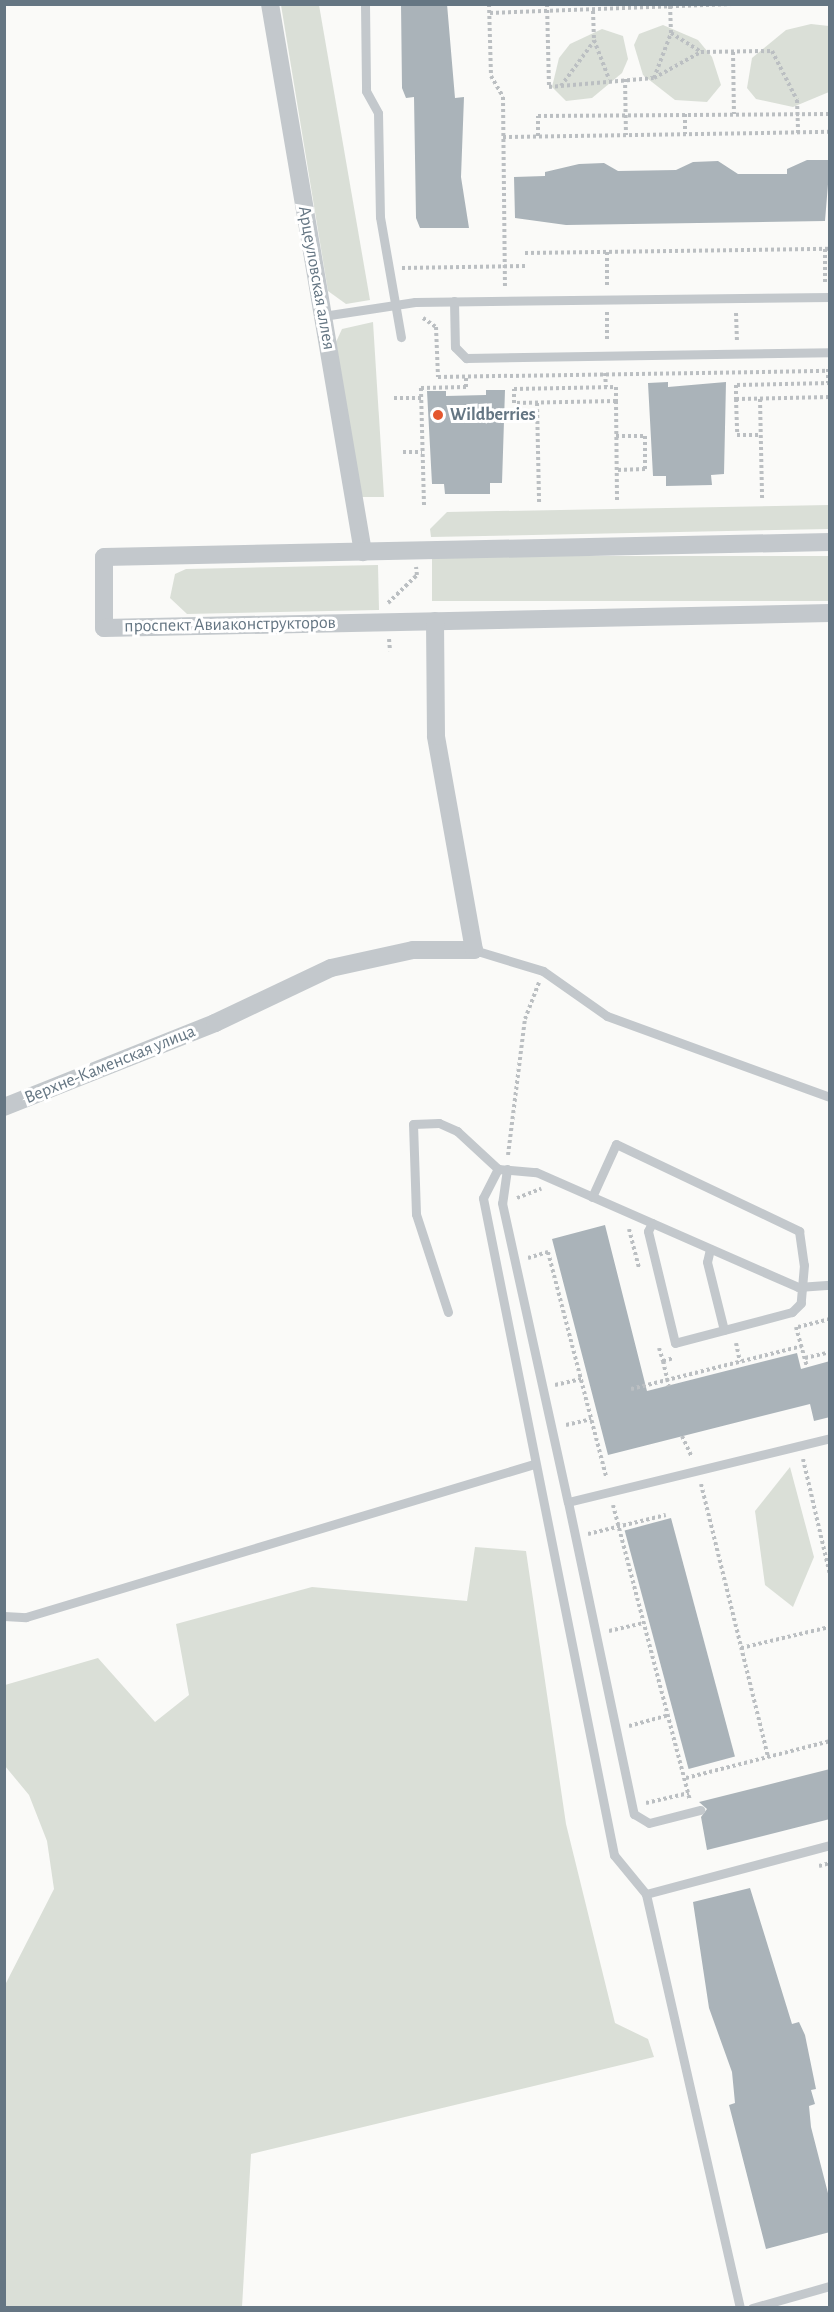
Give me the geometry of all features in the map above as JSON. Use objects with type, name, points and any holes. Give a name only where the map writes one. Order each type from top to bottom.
[{"type":"street","name":"Арцеуловская аллея","points":[[270,4],[363,552]]},
{"type":"street","name":"проспект Авиаконструкторов","points":[[830,542],[104,557],[104,628],[830,613]]},
{"type":"street","points":[[435,621],[436,736],[474,950]]},
{"type":"street","name":"Верхне-Каменская улица","points":[[4,1107],[215,1023],[331,968],[413,950],[474,950]]},
{"type":"lane","points":[[365,4],[366,92],[378,113],[380,217],[401,337]]},
{"type":"lane","points":[[323,316],[395,303],[827,297]]},
{"type":"lane","points":[[454,301],[455,347],[466,358],[830,352]]},
{"type":"lane","points":[[474,950],[543,972],[607,1016],[830,1097]]},
{"type":"lane","points":[[448,1312],[416,1214],[413,1124],[439,1123],[457,1131],[503,1169],[536,1172],[798,1287],[830,1285]]},
{"type":"lane","points":[[592,1197],[616,1144],[799,1231],[804,1265],[798,1287],[801,1304],[792,1312],[675,1343],[648,1232],[652,1223]]},
{"type":"lane","points":[[503,1169],[502,1203],[576,1537],[632,1806],[640,1822],[649,1823],[697,1811]]},
{"type":"lane","points":[[503,1169],[489,1182],[482,1214],[614,1856],[646,1894],[740,2307]]},
{"type":"lane","points":[[710,1249],[707,1262],[724,1330]]},
{"type":"lane","points":[[568,1502],[830,1438]]},
{"type":"lane","points":[[4,1616],[26,1617],[534,1464]]},
{"type":"lane","points":[[646,1894],[830,1845]]},
{"type":"lane","points":[[752,2307],[830,2286]]},
{"type":"path","points":[[489,4],[490,76],[503,97],[505,301]]},
{"type":"path","points":[[548,4],[549,87],[609,79],[654,78],[701,52],[772,51],[798,100],[798,133]]},
{"type":"path","points":[[490,14],[738,4]]},
{"type":"path","points":[[654,78],[671,33],[670,7]]},
{"type":"path","points":[[592,11],[594,40],[609,79]]},
{"type":"path","points":[[671,33],[701,52]]},
{"type":"path","points":[[561,87],[594,40]]},
{"type":"path","points":[[734,51],[734,114]]},
{"type":"path","points":[[625,79],[626,135]]},
{"type":"path","points":[[685,114],[685,134]]},
{"type":"path","points":[[538,136],[538,116],[830,114]]},
{"type":"path","points":[[503,137],[830,132]]},
{"type":"path","points":[[525,253],[827,249],[827,297]]},
{"type":"path","points":[[389,269],[525,266]]},
{"type":"path","points":[[736,298],[737,354]]},
{"type":"path","points":[[424,505],[420,388],[466,387],[466,376]]},
{"type":"path","points":[[760,435],[737,435],[736,385],[830,383]]},
{"type":"path","points":[[616,401],[514,404],[514,389],[616,387],[618,501]]},
{"type":"path","points":[[736,399],[830,397]]},
{"type":"path","points":[[394,398],[421,398]]},
{"type":"path","points":[[760,399],[762,498]]},
{"type":"path","points":[[537,403],[539,502]]},
{"type":"path","points":[[616,436],[645,436],[645,469],[617,470]]},
{"type":"path","points":[[403,452],[422,452]]},
{"type":"path","points":[[388,608],[388,598],[417,575],[416,563]]},
{"type":"path","points":[[503,1169],[525,1019],[543,972]]},
{"type":"path","points":[[515,1261],[548,1252],[618,1527],[689,1792],[697,1811]]},
{"type":"path","points":[[792,1312],[807,1367]]},
{"type":"path","points":[[736,1343],[740,1362]]},
{"type":"path","points":[[631,1389],[802,1346]]},
{"type":"path","points":[[805,1358],[830,1352]]},
{"type":"path","points":[[663,1361],[669,1386]]},
{"type":"path","points":[[543,1388],[581,1379]]},
{"type":"path","points":[[552,1429],[591,1419]]},
{"type":"path","points":[[682,1436],[698,1470],[768,1756]]},
{"type":"path","points":[[800,1444],[830,1575]]},
{"type":"path","points":[[576,1537],[666,1515]]},
{"type":"path","points":[[596,1635],[644,1623]]},
{"type":"path","points":[[741,1648],[830,1627]]},
{"type":"path","points":[[615,1729],[669,1715]]},
{"type":"path","points":[[686,1778],[830,1741]]},
{"type":"path","points":[[632,1806],[689,1792]]},
{"type":"shaded area","points":[[281,5],[319,5],[370,300],[346,304],[328,291]]},
{"type":"shaded area","points":[[811,24],[829,26],[829,92],[793,107],[756,99],[747,88],[752,58],[786,30]]},
{"type":"shaded area","points":[[663,25],[698,40],[712,57],[721,85],[707,102],[675,100],[643,75],[634,45],[639,34]]},
{"type":"shaded area","points":[[602,29],[623,36],[628,59],[622,73],[592,98],[566,101],[552,87],[559,58],[570,44]]},
{"type":"shaded area","points":[[373,322],[384,497],[361,497],[336,342],[342,329]]},
{"type":"shaded area","points":[[829,505],[829,529],[431,537],[430,529],[447,512]]},
{"type":"shaded area","points":[[432,556],[829,556],[829,601],[432,601]]},
{"type":"shaded area","points":[[378,565],[379,610],[187,614],[170,598],[175,574],[186,569]]},
{"type":"shaded area","points":[[790,1467],[814,1557],[793,1607],[765,1585],[755,1511]]},
{"type":"shaded area","points":[[475,1547],[526,1551],[566,1824],[615,2023],[648,2039],[654,2057],[251,2154],[242,2307],[5,2307],[5,1985],[54,1889],[47,1841],[29,1795],[5,1766],[5,1685],[98,1658],[155,1722],[189,1695],[176,1624],[312,1587],[467,1601]]},
{"type":"building","points":[[401,4],[447,4],[455,98],[464,97],[461,177],[469,228],[420,228],[416,218],[414,97],[406,98],[402,88]]},
{"type":"building","points":[[807,160],[830,160],[825,221],[566,225],[515,218],[514,177],[545,176],[545,172],[579,164],[604,163],[618,171],[676,170],[693,162],[718,161],[738,174],[787,174],[787,169]]},
{"type":"building","points":[[668,382],[668,387],[726,382],[724,474],[711,475],[712,485],[666,486],[666,476],[653,476],[648,383]]},
{"type":"building","points":[[486,390],[505,390],[502,483],[490,483],[490,494],[445,494],[444,484],[432,484],[427,391],[446,391],[446,396],[486,395]]},
{"type":"building","points":[[605,1225],[647,1391],[797,1353],[801,1369],[830,1361],[830,1417],[814,1421],[810,1404],[608,1455],[552,1239]]},
{"type":"building","points":[[671,1518],[735,1757],[689,1769],[625,1530]]},
{"type":"building","points":[[830,1769],[830,1819],[707,1850],[701,1817],[707,1809],[699,1802]]},
{"type":"building","points":[[750,1888],[792,2024],[799,2022],[805,2035],[816,2089],[811,2090],[815,2104],[809,2106],[811,2127],[830,2201],[830,2232],[766,2249],[729,2105],[735,2103],[732,2072],[709,2008],[693,1902]]},
{"type":"place","name":"Wildberries","points":[[438,415]]}]
